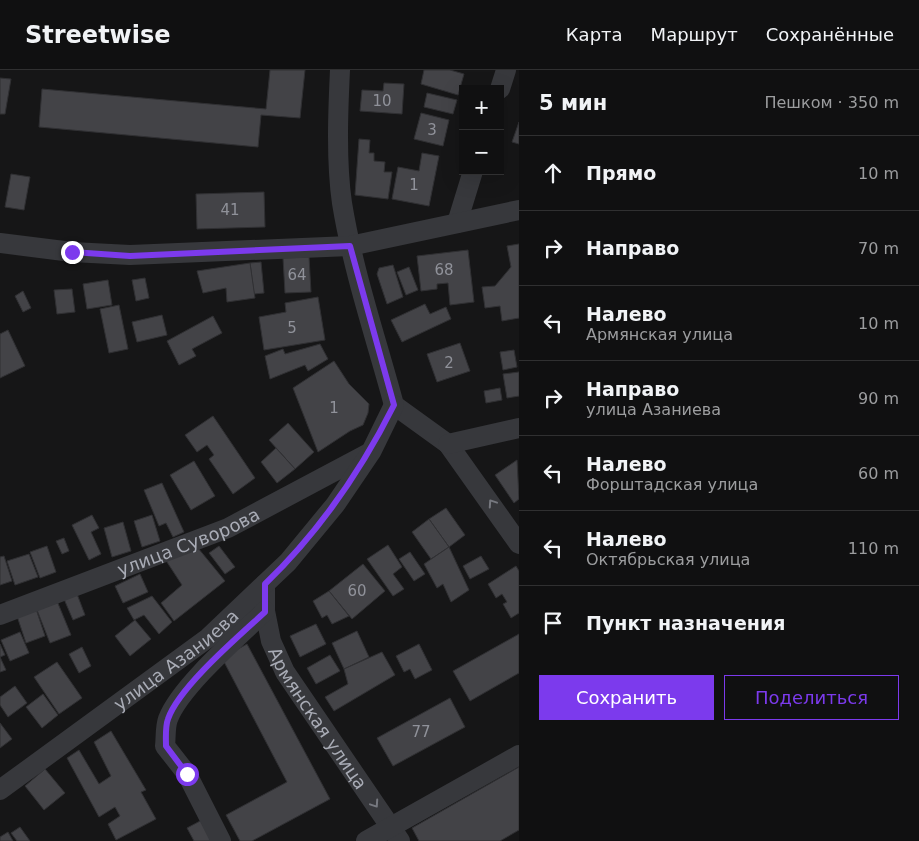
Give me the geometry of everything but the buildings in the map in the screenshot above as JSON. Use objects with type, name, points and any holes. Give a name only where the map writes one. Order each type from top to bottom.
[{"type":"street","points":[[340,70],[338,112],[342,201],[350,246],[394,405],[448,444],[519,544]]},
{"type":"street","points":[[501,85],[506,70]]},
{"type":"street","points":[[457,223],[472,175]]},
{"type":"street","points":[[0,243],[72,252],[130,256],[350,246],[519,210]]},
{"type":"street","name":"улица Азаниева","points":[[0,790],[208,638],[288,562],[335,505],[371,452],[394,405]]},
{"type":"street","points":[[448,444],[519,428]]},
{"type":"street","name":"улица Суворова","points":[[0,615],[228,528],[299,492],[371,452]]},
{"type":"street","name":"Армянская улица","points":[[265,584],[265,612],[271,641],[285,672],[395,834]]},
{"type":"street","points":[[221,841],[187,774],[166,746],[167,721],[176,704],[199,677],[265,612]]},
{"type":"street","points":[[366,841],[395,834],[519,755]]},
{"type":"route","points":[[72,252],[130,256],[350,246],[394,405],[371,452],[335,505],[288,562],[265,584],[265,612],[220,654],[176,704],[167,721],[166,746],[187,774]]}]
